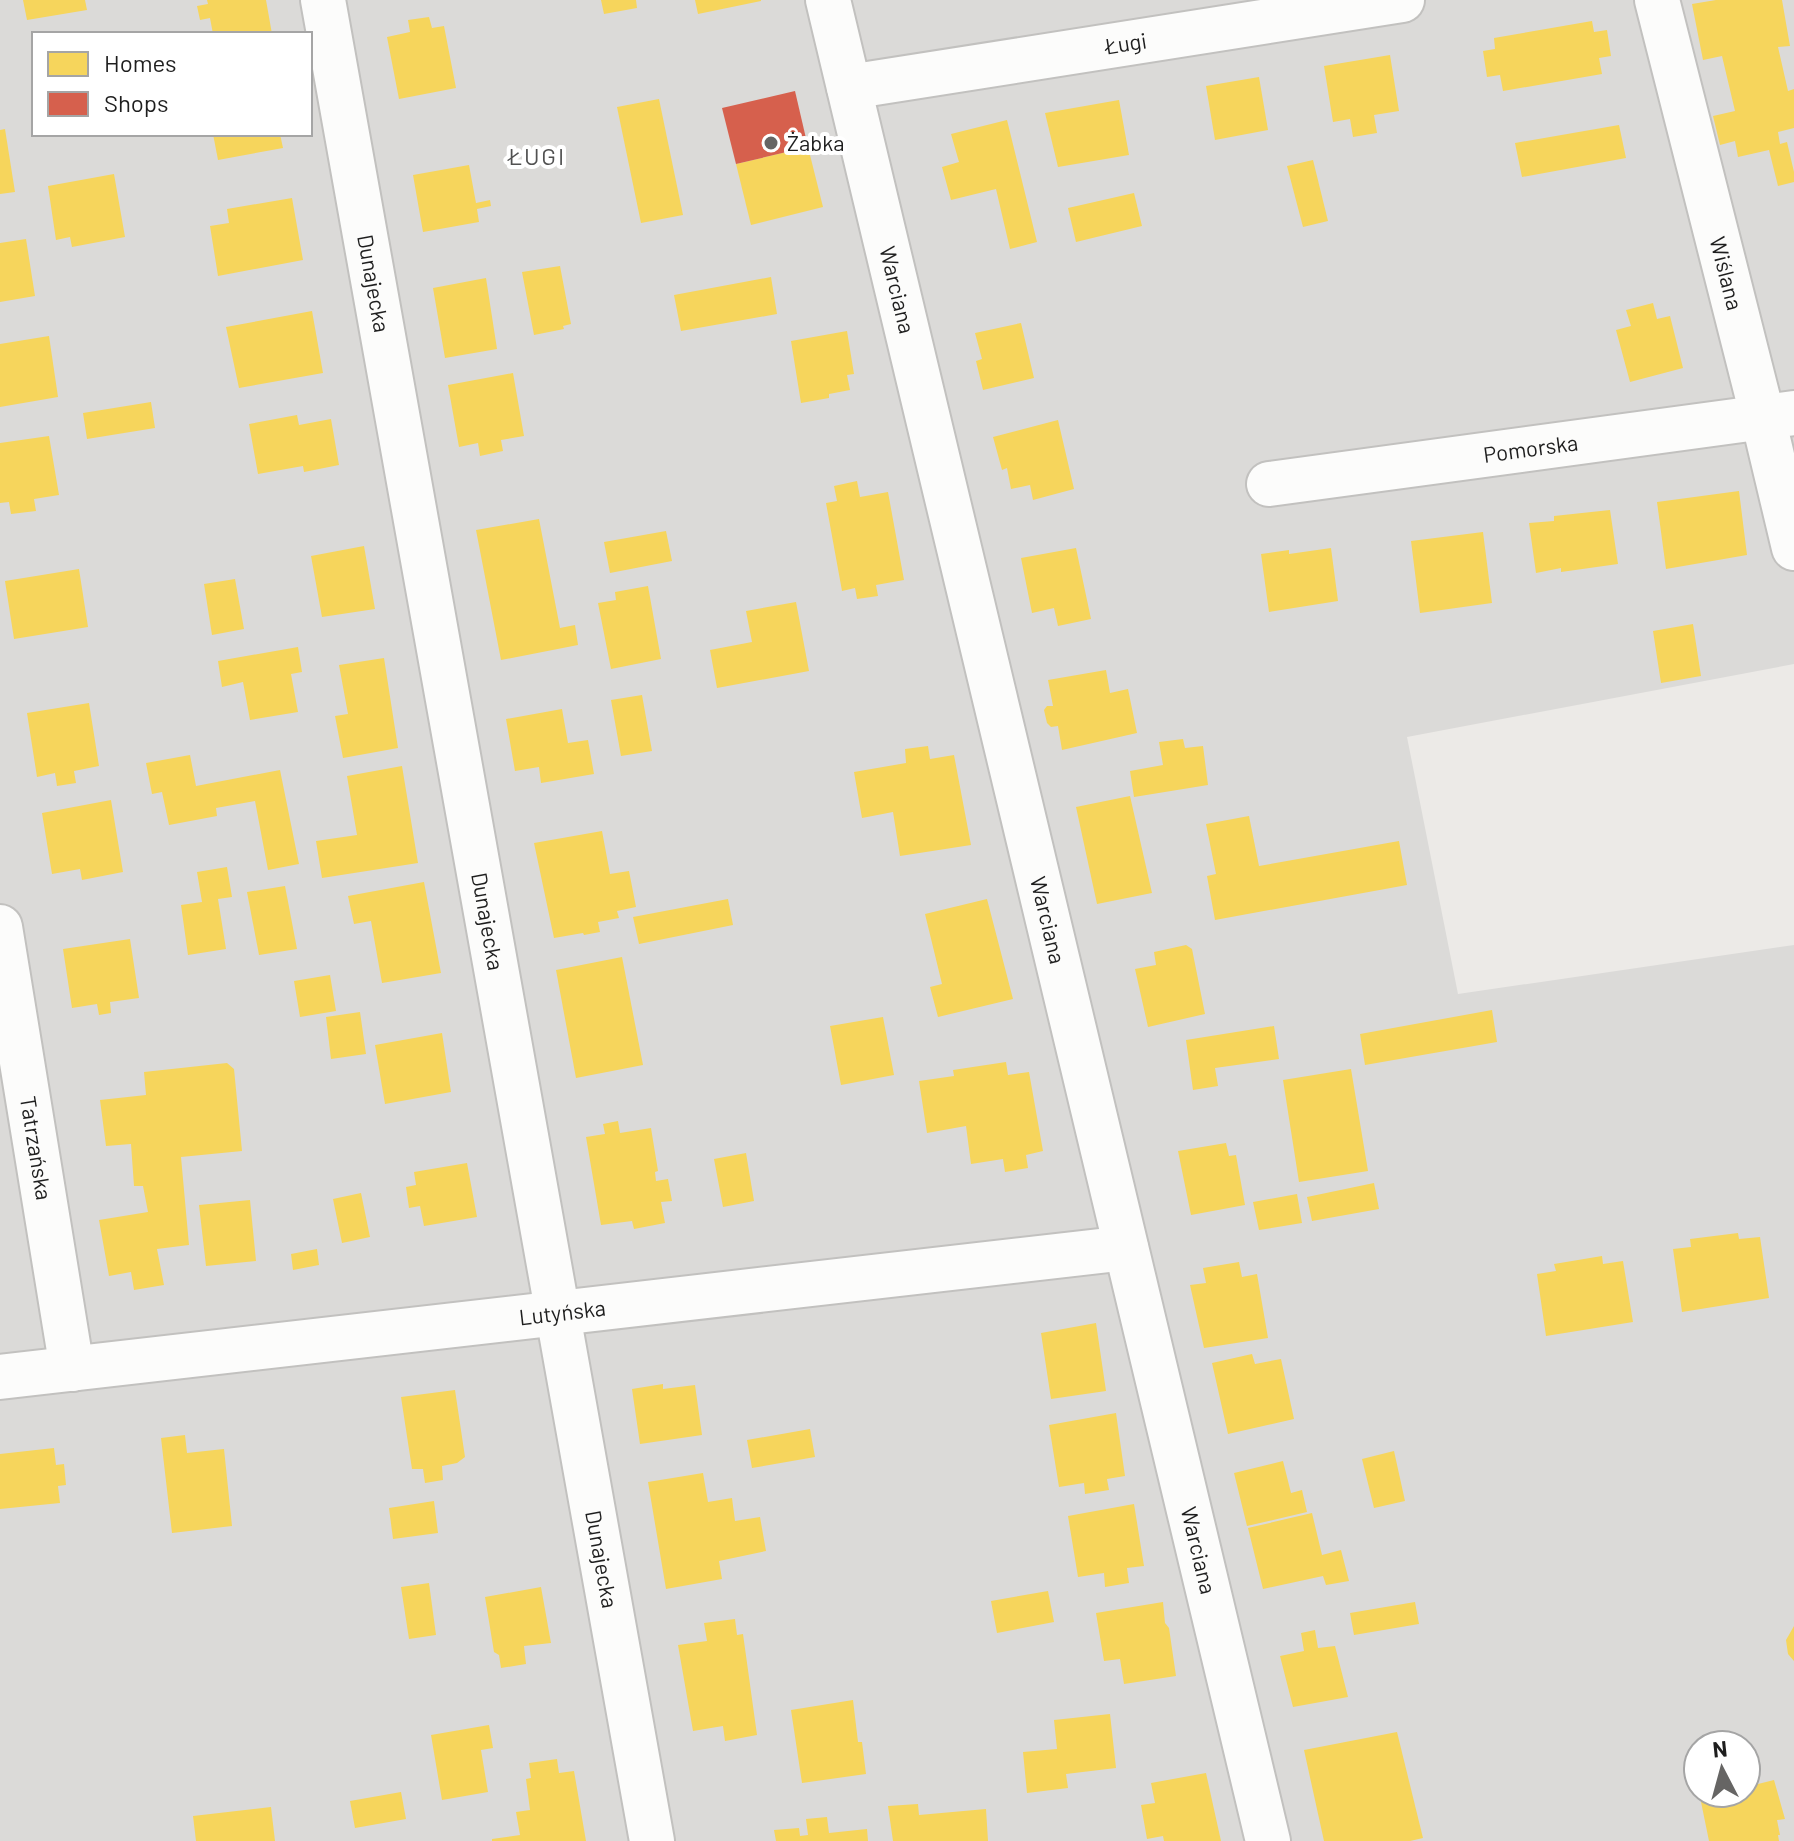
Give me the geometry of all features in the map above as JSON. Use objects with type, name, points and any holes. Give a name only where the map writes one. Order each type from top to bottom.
[{"type":"street","name":"Dunajecka","points":[[323,0],[652,1841]]},
{"type":"street","name":"Warciana","points":[[828,0],[1268,1841]]},
{"type":"street","name":"Ługi","points":[[849,87],[1402,0]]},
{"type":"street","name":"Wiślana","points":[[1657,0],[1779,416],[1794,548]]},
{"type":"street","name":"Pomorska","points":[[1269,484],[1779,416]]},
{"type":"street","name":"Tatrzańska","points":[[0,927],[72,1369]]},
{"type":"street","name":"Lutyńska","points":[[0,1377],[1126,1248]]},
{"type":"shaded area","points":[[0,0],[1794,0],[1794,664],[1407,737],[1458,994],[1794,945],[1794,1841],[0,1841]]},
{"type":"building: Homes","points":[[23,0],[85,0],[87,10],[27,20]]},
{"type":"building: Homes","points":[[207,0],[266,0],[272,32],[213,32],[210,18],[200,20],[197,6],[208,4]]},
{"type":"building: Homes","points":[[601,0],[636,0],[637,8],[604,14]]},
{"type":"building: Homes","points":[[695,0],[761,0],[761,1],[698,14]]},
{"type":"building: Homes","points":[[1716,0],[1782,0],[1790,46],[1778,47],[1788,91],[1794,89],[1794,128],[1778,132],[1780,144],[1787,142],[1794,182],[1778,186],[1769,150],[1738,157],[1735,141],[1720,145],[1713,116],[1735,111],[1722,56],[1703,60],[1692,4]]},
{"type":"building: Homes","points":[[429,17],[432,28],[444,26],[456,88],[399,99],[387,37],[410,32],[408,20]]},
{"type":"building: Homes","points":[[1592,21],[1594,32],[1607,30],[1611,56],[1599,58],[1602,74],[1503,91],[1500,75],[1487,77],[1483,51],[1495,49],[1494,38]]},
{"type":"building: Homes","points":[[1390,55],[1399,111],[1374,115],[1377,133],[1353,137],[1350,119],[1333,122],[1324,66]]},
{"type":"building: Homes","points":[[1259,77],[1268,130],[1215,140],[1206,86]]},
{"type":"building: Homes","points":[[659,99],[683,215],[641,223],[617,107]]},
{"type":"building: Homes","points":[[1119,100],[1129,155],[1058,167],[1045,113]]},
{"type":"building: Homes","points":[[1007,120],[1037,242],[1010,249],[996,189],[951,200],[942,167],[959,162],[951,134]]},
{"type":"building: Homes","points":[[1619,125],[1626,158],[1522,177],[1515,143]]},
{"type":"building: Homes","points":[[5,129],[15,192],[0,194],[0,130]]},
{"type":"building: Homes","points":[[213,136],[280,136],[283,148],[218,160]]},
{"type":"building: Homes","points":[[808,147],[823,207],[751,225],[736,164]]},
{"type":"building: Homes","points":[[1313,160],[1328,221],[1303,227],[1287,166]]},
{"type":"building: Homes","points":[[469,165],[476,203],[490,200],[491,206],[477,209],[479,222],[423,232],[413,175]]},
{"type":"building: Homes","points":[[114,174],[125,237],[72,247],[70,237],[56,240],[48,186]]},
{"type":"building: Homes","points":[[1134,193],[1142,226],[1076,242],[1068,208]]},
{"type":"building: Homes","points":[[292,198],[303,260],[218,276],[210,226],[229,223],[227,209]]},
{"type":"building: Homes","points":[[26,239],[35,296],[0,302],[0,243]]},
{"type":"building: Homes","points":[[560,266],[571,324],[563,326],[564,329],[534,335],[522,272]]},
{"type":"building: Homes","points":[[771,277],[777,314],[681,331],[674,295]]},
{"type":"building: Homes","points":[[486,278],[497,349],[445,358],[433,288]]},
{"type":"building: Homes","points":[[1653,303],[1657,319],[1670,316],[1683,368],[1630,382],[1616,330],[1631,326],[1626,310]]},
{"type":"building: Homes","points":[[312,311],[323,373],[239,388],[226,327]]},
{"type":"building: Homes","points":[[1021,323],[1034,378],[983,390],[976,361],[982,359],[975,333]]},
{"type":"building: Homes","points":[[847,331],[854,374],[847,375],[850,390],[801,403],[791,341]]},
{"type":"building: Homes","points":[[49,336],[58,397],[0,407],[0,344]]},
{"type":"building: Homes","points":[[513,373],[524,436],[501,440],[503,451],[480,456],[478,443],[459,447],[448,385]]},
{"type":"building: Homes","points":[[151,402],[155,428],[87,439],[83,413]]},
{"type":"building: Homes","points":[[297,415],[299,425],[331,419],[339,465],[304,472],[303,466],[258,474],[249,424]]},
{"type":"building: Homes","points":[[1058,420],[1074,489],[1033,500],[1030,485],[1011,489],[1007,468],[1002,470],[993,437]]},
{"type":"building: Homes","points":[[49,436],[59,495],[34,499],[36,511],[11,514],[9,502],[0,503],[0,443]]},
{"type":"building: Homes","points":[[857,481],[860,497],[888,492],[904,580],[876,585],[878,596],[857,599],[855,588],[842,591],[826,503],[837,501],[834,486]]},
{"type":"building: Homes","points":[[1739,491],[1747,555],[1666,569],[1657,502]]},
{"type":"building: Homes","points":[[1610,510],[1618,564],[1536,573],[1529,523],[1554,521],[1554,516]]},
{"type":"building: Homes","points":[[539,519],[560,628],[575,625],[578,645],[501,660],[476,530]]},
{"type":"building: Homes","points":[[666,531],[672,561],[610,573],[604,542]]},
{"type":"building: Homes","points":[[1483,532],[1492,603],[1420,613],[1411,541]]},
{"type":"building: Homes","points":[[364,546],[375,609],[322,617],[311,556]]},
{"type":"building: Homes","points":[[1076,548],[1091,619],[1058,626],[1054,608],[1032,613],[1021,558]]},
{"type":"building: Homes","points":[[1331,548],[1338,601],[1269,612],[1261,554]]},
{"type":"building: Homes","points":[[79,569],[88,627],[14,639],[5,581]]},
{"type":"building: Homes","points":[[235,579],[244,629],[212,635],[204,584]]},
{"type":"building: Homes","points":[[648,586],[661,659],[611,669],[598,603],[616,600],[615,592]]},
{"type":"building: Homes","points":[[796,602],[809,671],[717,688],[710,650],[752,642],[746,611]]},
{"type":"building: Homes","points":[[1693,624],[1701,676],[1661,683],[1653,631]]},
{"type":"building: Homes","points":[[298,647],[302,672],[291,674],[298,712],[250,720],[243,682],[222,687],[218,661]]},
{"type":"building: Homes","points":[[384,658],[398,748],[343,758],[335,716],[348,714],[339,665]]},
{"type":"building: Homes","points":[[1106,670],[1110,693],[1128,689],[1137,733],[1062,750],[1058,726],[1051,727],[1047,723],[1044,710],[1047,706],[1053,706],[1048,680]]},
{"type":"building: Homes","points":[[642,695],[652,751],[621,756],[611,700]]},
{"type":"building: Homes","points":[[89,703],[99,766],[74,771],[76,783],[57,786],[55,773],[37,777],[27,713]]},
{"type":"building: Homes","points":[[562,709],[568,743],[588,740],[594,774],[541,783],[539,767],[515,771],[506,719]]},
{"type":"building: Homes","points":[[1183,739],[1185,748],[1203,746],[1208,785],[1134,797],[1130,771],[1163,765],[1159,742]]},
{"type":"building: Homes","points":[[928,746],[930,759],[954,755],[971,845],[900,856],[893,812],[862,818],[854,772],[906,763],[905,749]]},
{"type":"building: Homes","points":[[190,755],[196,786],[280,770],[299,864],[268,870],[255,801],[216,808],[217,816],[169,825],[162,792],[152,794],[146,763]]},
{"type":"building: Homes","points":[[402,766],[418,863],[322,878],[316,841],[357,835],[347,776]]},
{"type":"building: Homes","points":[[1130,796],[1152,893],[1097,904],[1076,807]]},
{"type":"building: Homes","points":[[111,800],[123,872],[82,880],[80,869],[52,874],[42,813]]},
{"type":"building: Homes","points":[[1249,816],[1259,866],[1399,841],[1407,885],[1215,920],[1207,876],[1216,874],[1206,824]]},
{"type":"building: Homes","points":[[602,831],[610,874],[629,871],[636,907],[617,911],[619,918],[598,922],[600,932],[554,938],[534,843]]},
{"type":"building: Homes","points":[[227,867],[232,897],[218,899],[226,949],[188,955],[181,905],[202,902],[197,872]]},
{"type":"building: Homes","points":[[424,882],[441,973],[382,983],[371,921],[354,924],[348,896]]},
{"type":"building: Homes","points":[[285,886],[297,949],[259,955],[247,892]]},
{"type":"building: Homes","points":[[728,899],[733,925],[639,944],[633,917]]},
{"type":"building: Homes","points":[[987,899],[1013,999],[938,1017],[930,987],[942,984],[925,914]]},
{"type":"building: Homes","points":[[130,939],[139,998],[110,1002],[111,1013],[99,1015],[97,1004],[72,1008],[63,949]]},
{"type":"building: Homes","points":[[1186,945],[1192,949],[1205,1014],[1148,1027],[1135,969],[1156,965],[1154,952]]},
{"type":"building: Homes","points":[[622,957],[643,1065],[576,1078],[556,970]]},
{"type":"building: Homes","points":[[330,975],[336,1011],[300,1017],[294,981]]},
{"type":"building: Homes","points":[[1492,1010],[1497,1042],[1365,1065],[1360,1034]]},
{"type":"building: Homes","points":[[360,1012],[366,1054],[331,1059],[326,1017]]},
{"type":"building: Homes","points":[[883,1017],[894,1075],[841,1085],[830,1026]]},
{"type":"building: Homes","points":[[1274,1026],[1279,1059],[1215,1068],[1218,1086],[1193,1090],[1186,1040]]},
{"type":"building: Homes","points":[[442,1033],[451,1092],[385,1104],[375,1045]]},
{"type":"building: Homes","points":[[1006,1062],[1008,1075],[1029,1072],[1043,1151],[1026,1155],[1028,1168],[1005,1172],[1003,1159],[971,1164],[966,1126],[927,1133],[919,1081],[954,1076],[953,1070]]},
{"type":"building: Homes","points":[[227,1063],[234,1069],[242,1151],[181,1157],[189,1245],[157,1249],[164,1285],[134,1290],[131,1272],[109,1276],[99,1220],[148,1212],[143,1186],[134,1186],[131,1144],[106,1146],[100,1100],[146,1095],[144,1072]]},
{"type":"building: Homes","points":[[1351,1069],[1368,1171],[1299,1182],[1283,1080]]},
{"type":"building: Homes","points":[[618,1121],[620,1133],[651,1128],[658,1171],[655,1172],[656,1181],[668,1179],[672,1201],[661,1202],[665,1223],[634,1229],[632,1221],[601,1225],[586,1137],[605,1134],[603,1124]]},
{"type":"building: Homes","points":[[1226,1143],[1229,1156],[1236,1155],[1245,1205],[1191,1215],[1178,1151]]},
{"type":"building: Homes","points":[[746,1153],[754,1201],[723,1207],[714,1159]]},
{"type":"building: Homes","points":[[467,1163],[477,1217],[424,1226],[420,1206],[409,1208],[406,1187],[416,1185],[414,1172]]},
{"type":"building: Homes","points":[[1374,1183],[1379,1209],[1312,1221],[1307,1197]]},
{"type":"building: Homes","points":[[361,1193],[370,1237],[342,1243],[333,1199]]},
{"type":"building: Homes","points":[[1297,1194],[1302,1223],[1259,1230],[1253,1202]]},
{"type":"building: Homes","points":[[250,1200],[256,1261],[206,1266],[199,1205]]},
{"type":"building: Homes","points":[[1738,1233],[1739,1239],[1760,1237],[1769,1298],[1682,1312],[1673,1249],[1691,1247],[1690,1239]]},
{"type":"building: Homes","points":[[317,1249],[319,1265],[293,1270],[291,1254]]},
{"type":"building: Homes","points":[[1602,1256],[1603,1264],[1623,1261],[1633,1322],[1546,1336],[1537,1274],[1556,1271],[1554,1264]]},
{"type":"building: Homes","points":[[1239,1262],[1242,1277],[1257,1274],[1268,1338],[1204,1348],[1190,1285],[1206,1283],[1203,1268]]},
{"type":"building: Homes","points":[[1096,1323],[1106,1391],[1051,1399],[1041,1333]]},
{"type":"building: Homes","points":[[1252,1354],[1255,1364],[1281,1359],[1294,1419],[1228,1434],[1212,1363]]},
{"type":"building: Homes","points":[[663,1384],[663,1389],[695,1385],[702,1435],[640,1444],[632,1389]]},
{"type":"building: Homes","points":[[455,1390],[465,1457],[457,1463],[442,1466],[443,1480],[425,1483],[423,1469],[412,1469],[401,1397]]},
{"type":"building: Homes","points":[[1116,1413],[1125,1476],[1107,1479],[1109,1490],[1085,1494],[1084,1483],[1059,1487],[1049,1425]]},
{"type":"building: Homes","points":[[810,1429],[815,1457],[752,1468],[747,1440]]},
{"type":"building: Homes","points":[[185,1435],[187,1453],[224,1449],[232,1526],[172,1533],[161,1438]]},
{"type":"building: Homes","points":[[54,1448],[56,1465],[64,1464],[66,1485],[58,1486],[60,1503],[0,1509],[0,1454]]},
{"type":"building: Homes","points":[[1394,1451],[1405,1501],[1374,1508],[1362,1459]]},
{"type":"building: Homes","points":[[1283,1461],[1291,1493],[1302,1490],[1307,1512],[1247,1526],[1234,1473]]},
{"type":"building: Homes","points":[[703,1473],[708,1502],[732,1498],[735,1521],[760,1517],[766,1551],[719,1561],[722,1579],[666,1589],[648,1482]]},
{"type":"building: Homes","points":[[434,1501],[438,1533],[393,1539],[389,1508]]},
{"type":"building: Homes","points":[[1134,1504],[1144,1566],[1127,1568],[1129,1583],[1105,1587],[1104,1573],[1078,1577],[1068,1516]]},
{"type":"building: Homes","points":[[1312,1513],[1322,1555],[1341,1550],[1349,1581],[1326,1585],[1323,1576],[1263,1589],[1248,1528]]},
{"type":"building: Homes","points":[[429,1583],[436,1635],[409,1639],[401,1587]]},
{"type":"building: Homes","points":[[541,1587],[551,1643],[524,1646],[526,1664],[501,1668],[499,1655],[494,1652],[485,1597]]},
{"type":"building: Homes","points":[[1048,1591],[1054,1622],[997,1633],[991,1601]]},
{"type":"building: Homes","points":[[1163,1602],[1176,1676],[1124,1684],[1120,1659],[1104,1661],[1096,1613]]},
{"type":"building: Homes","points":[[1415,1602],[1419,1624],[1354,1635],[1350,1613]]},
{"type":"building: Homes","points":[[735,1619],[737,1635],[743,1634],[757,1735],[725,1741],[723,1726],[693,1731],[678,1645],[707,1641],[704,1623]]},
{"type":"building: Homes","points":[[1794,1626],[1794,1661],[1788,1654],[1786,1640]]},
{"type":"building: Homes","points":[[1315,1630],[1318,1648],[1335,1646],[1348,1697],[1293,1707],[1280,1656],[1304,1651],[1301,1633]]},
{"type":"building: Homes","points":[[853,1700],[866,1774],[802,1783],[791,1710]]},
{"type":"building: Homes","points":[[1110,1714],[1116,1768],[1066,1774],[1068,1788],[1027,1793],[1023,1752],[1057,1749],[1054,1720]]},
{"type":"building: Homes","points":[[489,1725],[493,1748],[481,1750],[488,1792],[442,1800],[431,1735]]},
{"type":"building: Homes","points":[[1397,1732],[1423,1838],[1410,1841],[1324,1841],[1304,1750]]},
{"type":"building: Homes","points":[[557,1759],[559,1773],[574,1771],[586,1841],[492,1841],[520,1835],[516,1812],[530,1810],[526,1779],[531,1778],[529,1763]]},
{"type":"building: Homes","points":[[1206,1773],[1221,1841],[1164,1841],[1163,1836],[1147,1839],[1141,1805],[1155,1803],[1151,1783]]},
{"type":"building: Homes","points":[[1774,1780],[1785,1819],[1777,1820],[1779,1841],[1709,1841],[1702,1809],[1762,1809],[1762,1783]]},
{"type":"building: Homes","points":[[401,1792],[406,1819],[355,1828],[350,1801]]},
{"type":"building: Homes","points":[[918,1804],[919,1815],[986,1809],[988,1841],[893,1841],[888,1806]]},
{"type":"building: Homes","points":[[271,1807],[275,1841],[196,1841],[193,1816]]},
{"type":"building: Homes","points":[[827,1817],[829,1833],[867,1829],[868,1841],[776,1841],[774,1830],[799,1828],[800,1836],[808,1835],[806,1819]]},
{"type":"building: Shops","points":[[795,91],[808,147],[736,164],[722,108]]},
{"type":"place","name":"Żabka","points":[[771,143]]},
{"type":"district","name":"ŁUGI","points":[[537,157]]}]
